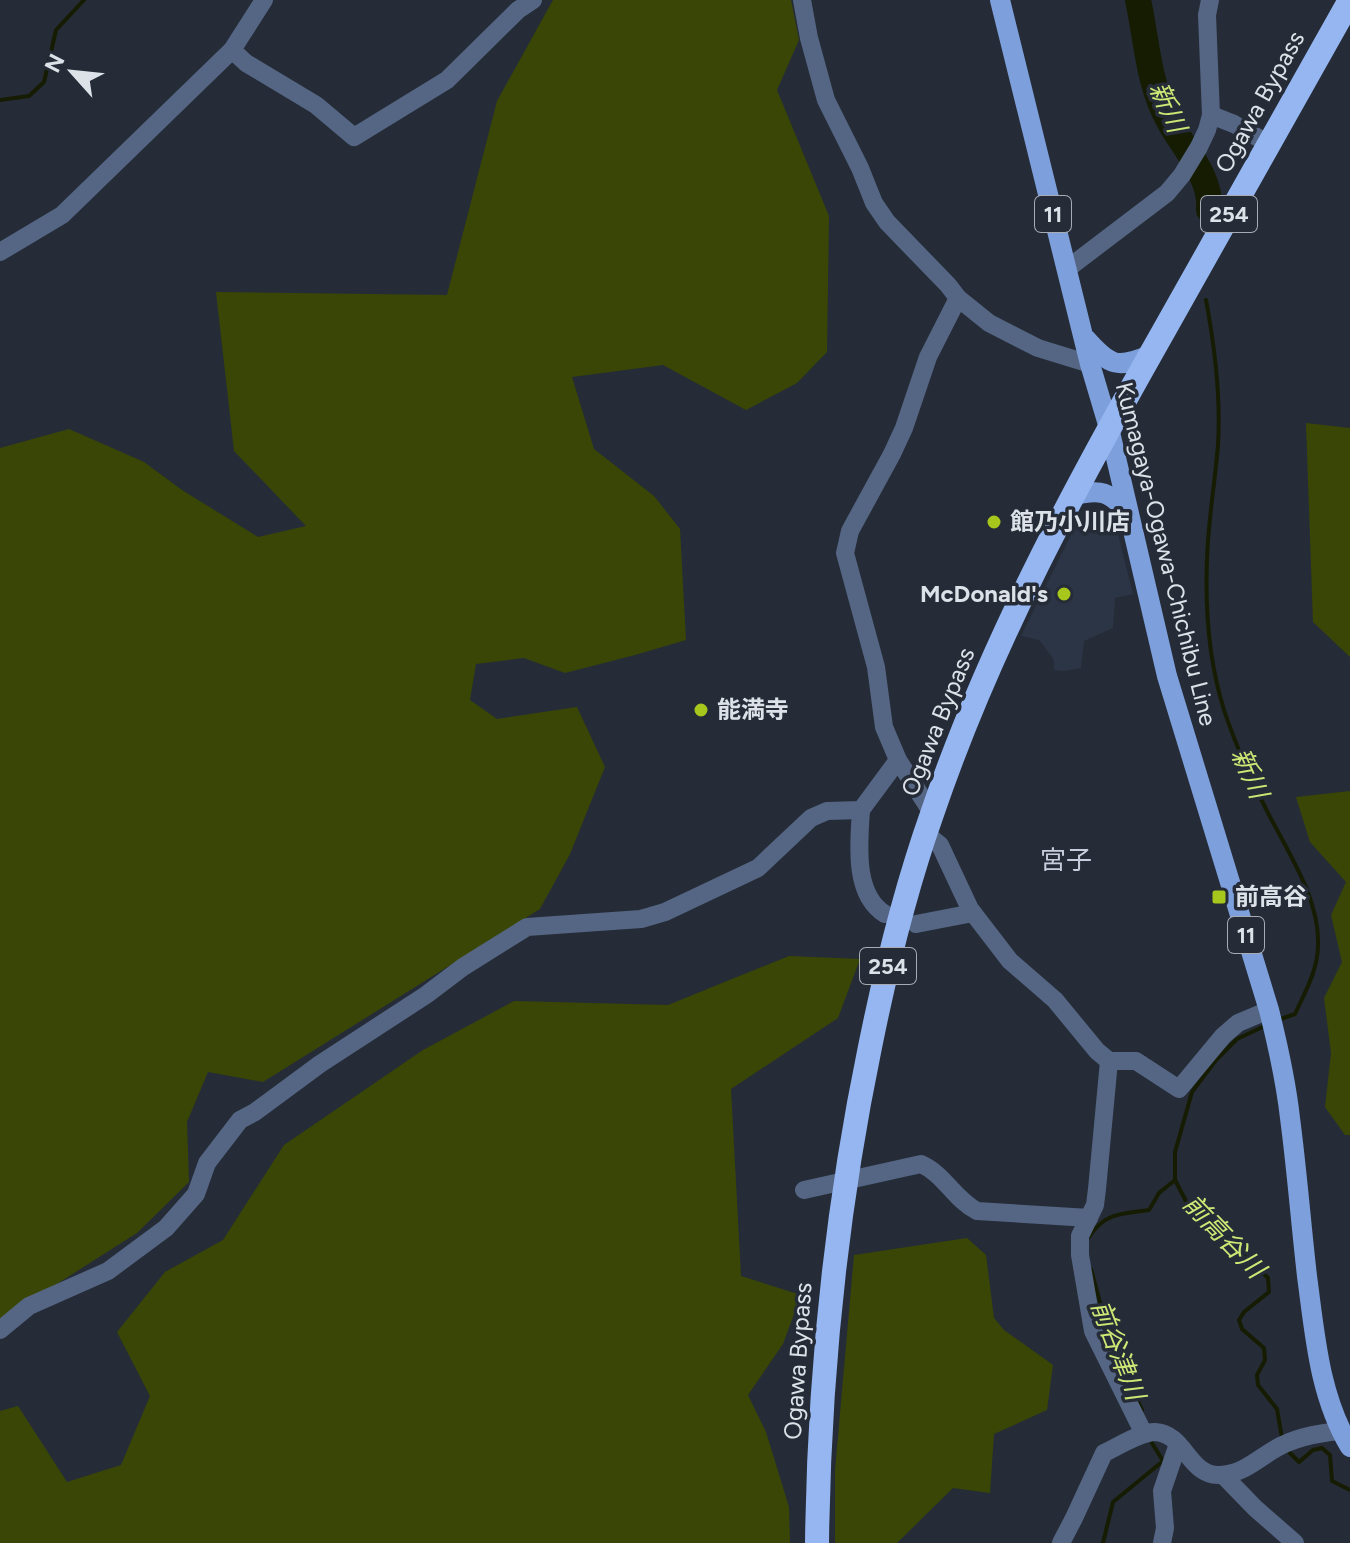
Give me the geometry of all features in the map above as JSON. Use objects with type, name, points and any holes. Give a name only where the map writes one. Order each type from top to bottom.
[{"type":"highway","name":"Ogawa Bypass","points":[[817,1543],[825,1349],[844,1187],[879,1004],[909,884],[929,823],[991,664],[1025,588],[1109,428],[1350,0]]},
{"type":"main road","name":"Kumagaya-Ogawa-Chichibu Line","points":[[1000,0],[1090,364],[1109,428],[1167,676],[1280,1054],[1320,1366],[1328,1400],[1345,1439]]},
{"type":"main road","points":[[1083,336],[1099,354],[1120,364],[1129,364],[1150,355]]},
{"type":"main road","points":[[1074,495],[1097,491],[1106,493],[1118,500],[1128,513]]},
{"type":"street","points":[[0,252],[62,215],[232,50],[264,0]]},
{"type":"street","points":[[232,50],[246,63],[316,105],[354,137],[447,80],[518,10],[533,0]]},
{"type":"street","points":[[802,0],[826,100],[874,203],[887,222],[958,298],[989,323],[1038,348],[1090,364]]},
{"type":"street","points":[[1067,269],[1167,193],[1199,147],[1211,115],[1207,15],[1210,0]]},
{"type":"street","points":[[1211,115],[1269,144]]},
{"type":"street","points":[[958,298],[928,357],[892,454],[850,531],[845,553],[876,667],[884,727],[898,760],[973,913],[1010,961],[1055,1000],[1109,1061],[1136,1061],[1179,1089],[1231,1029],[1269,1010]]},
{"type":"street","points":[[885,914],[870,901],[864,881],[861,810],[898,760]]},
{"type":"street","points":[[0,1330],[29,1306],[108,1271],[166,1228],[196,1194],[207,1163],[240,1120],[463,967],[527,927],[641,919],[665,912],[758,868],[811,818],[827,811],[861,810]]},
{"type":"street","points":[[916,924],[973,913]]},
{"type":"street","points":[[1109,1061],[1095,1205],[1080,1236],[1080,1255],[1093,1331],[1144,1434]]},
{"type":"street","points":[[811,1188],[921,1164],[930,1168],[966,1206],[977,1211],[1089,1218]]},
{"type":"street","points":[[1061,1543],[1104,1453],[1144,1434],[1155,1432],[1166,1435],[1195,1465],[1213,1475],[1235,1473],[1250,1467],[1276,1448],[1313,1434],[1345,1439]]},
{"type":"street","points":[[1162,1543],[1165,1528],[1162,1491],[1178,1444]]},
{"type":"street","points":[[1223,1475],[1295,1543]]},
{"type":"shaded area","points":[[1087,510],[1113,515],[1133,594],[1115,598],[1113,628],[1084,641],[1081,668],[1054,670],[1052,657],[1039,640],[1021,636],[1080,517]]},
{"type":"green space","points":[[553,0],[791,0],[799,40],[777,90],[829,216],[827,352],[797,383],[746,410],[663,365],[572,377],[594,449],[654,496],[680,529],[686,640],[565,673],[524,658],[476,664],[470,700],[497,719],[577,707],[605,767],[570,854],[540,909],[263,1082],[208,1072],[187,1122],[189,1182],[137,1233],[0,1320],[0,448],[69,429],[144,462],[182,490],[258,537],[306,526],[234,451],[216,292],[447,295],[497,101]]},
{"type":"green space","points":[[1306,423],[1350,428],[1350,657],[1313,622]]},
{"type":"green space","points":[[1350,791],[1350,1135],[1345,1135],[1325,1107],[1331,1053],[1324,998],[1342,962],[1331,915],[1346,882],[1310,842],[1296,797]]},
{"type":"green space","points":[[789,956],[860,959],[838,1018],[731,1089],[741,1276],[801,1295],[783,1344],[748,1395],[766,1432],[789,1507],[790,1543],[0,1543],[0,1411],[18,1406],[67,1482],[121,1465],[150,1396],[117,1332],[165,1272],[223,1240],[284,1145],[423,1050],[514,1001],[668,1005]]},
{"type":"green space","points":[[967,1238],[986,1255],[994,1318],[1004,1330],[1053,1365],[1047,1410],[994,1434],[990,1493],[953,1488],[897,1543],[835,1543],[835,1470],[854,1255]]},
{"type":"waterway","points":[[0,100],[29,96],[44,82],[56,30],[84,0]]},
{"type":"waterway","name":"新川","points":[[1138,0],[1149,62],[1162,107],[1202,175],[1209,210]]},
{"type":"waterway","name":"新川","points":[[1206,300],[1215,354],[1219,408],[1207,579],[1209,636],[1215,673],[1238,747],[1258,794],[1300,873],[1317,927],[1316,963],[1310,981],[1295,1014],[1278,1020]]},
{"type":"waterway","name":"前高谷川","points":[[1267,1025],[1237,1039],[1216,1060],[1192,1092],[1175,1152],[1175,1180],[1188,1205],[1268,1278],[1269,1292],[1244,1312],[1239,1320],[1242,1329],[1264,1348],[1265,1360],[1257,1375],[1258,1385],[1277,1409],[1282,1438]]},
{"type":"waterway","name":"前谷津川","points":[[1089,1237],[1108,1219],[1149,1210],[1159,1193],[1175,1180]]},
{"type":"waterway","name":"前谷津川","points":[[1091,1269],[1105,1328],[1142,1410]]},
{"type":"waterway","name":"前谷津川","points":[[1103,1543],[1113,1502],[1163,1461],[1151,1438]]},
{"type":"waterway","name":"前高谷川","points":[[1287,1450],[1299,1462],[1313,1450],[1322,1448],[1330,1455],[1332,1481],[1350,1490]]},
{"type":"place","name":"館乃小川店","points":[[994,522]]},
{"type":"place","name":"McDonald's","points":[[1064,594]]},
{"type":"place","name":"能満寺","points":[[701,710]]},
{"type":"place","name":"前高谷","points":[[1219,897]]},
{"type":"district","name":"宮子","points":[[1066,860]]}]
